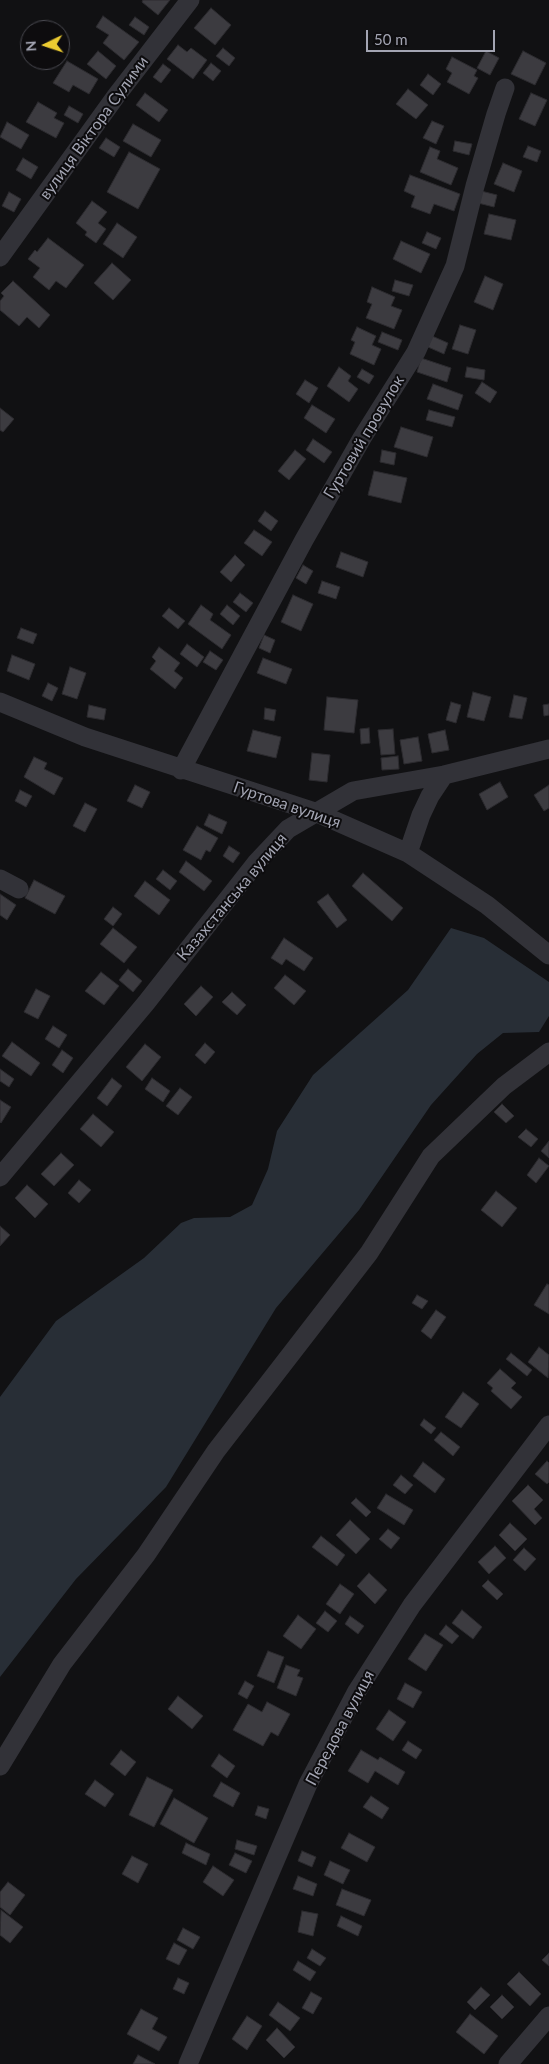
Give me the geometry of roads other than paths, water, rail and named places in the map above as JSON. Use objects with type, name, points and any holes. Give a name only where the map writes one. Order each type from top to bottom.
[{"type":"street","name":"вулиця Віктора Сулими","points":[[0,257],[116,96],[190,0]]},
{"type":"street","name":"Гуртовий провулок","points":[[181,770],[304,540],[362,438],[416,352],[455,266],[475,186],[496,114],[506,88]]},
{"type":"street","name":"Гуртова вулиця","points":[[0,702],[84,737],[315,812],[408,853],[487,905],[549,955]]},
{"type":"street","name":"Казахстанська вулиця","points":[[0,1177],[146,1003],[256,863],[288,829],[353,791],[444,775],[549,749]]},
{"type":"street","points":[[408,853],[420,815],[444,775]]},
{"type":"street","points":[[0,879],[19,889]]},
{"type":"street","points":[[0,1766],[62,1664],[146,1555],[216,1451],[369,1253],[431,1156],[504,1086],[549,1052]]},
{"type":"street","name":"Передова вулиця","points":[[188,2064],[308,1784],[356,1691],[412,1605],[549,1424]]},
{"type":"street","points":[[508,2064],[549,2016]]}]
